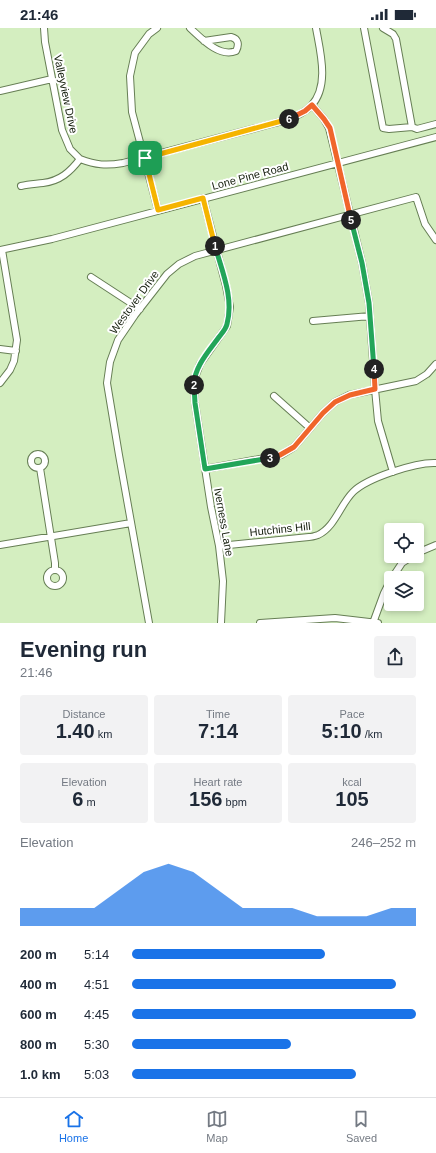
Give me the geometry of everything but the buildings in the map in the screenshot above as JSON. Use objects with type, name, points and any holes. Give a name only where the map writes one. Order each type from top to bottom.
[{"type":"street","name":"Valleyview Drive","points":[[44,28],[62,130],[70,149],[80,159]]},
{"type":"street","points":[[157,28],[149,34],[136,53],[130,76],[132,112],[158,210]]},
{"type":"street","points":[[190,28],[209,46],[218,50],[228,52],[236,51],[238,44],[237,40],[231,37],[204,41]]},
{"type":"street","points":[[21,186],[52,182],[59,179],[70,171],[80,159],[95,164],[109,165],[145,158],[287,120],[305,111],[312,105],[320,89],[322,78],[322,67],[316,28]]},
{"type":"street","points":[[364,28],[383,128],[389,129],[412,127],[417,129],[436,124]]},
{"type":"street","points":[[383,28],[393,34],[396,39],[412,127]]},
{"type":"street","points":[[0,91],[52,79]]},
{"type":"street","points":[[312,105],[330,128],[362,263],[369,303],[378,422],[394,472]]},
{"type":"street","name":"Lone Pine Road","points":[[1,250],[52,239],[436,137]]},
{"type":"street","name":"Westover Drive","points":[[148,623],[107,383],[110,362],[118,340],[140,308],[167,274],[179,264],[195,256],[416,197],[426,224],[436,240]]},
{"type":"street","name":"Iverness Lane","points":[[203,198],[230,307],[227,326],[200,364],[194,380],[195,403],[219,546],[223,581],[222,623]]},
{"type":"street","points":[[0,383],[10,370],[14,361],[17,340],[1,250]]},
{"type":"street","points":[[91,277],[140,308]]},
{"type":"street","points":[[313,321],[370,316]]},
{"type":"street","points":[[0,349],[16,351]]},
{"type":"street","points":[[205,469],[280,455],[294,447],[323,413],[335,402],[350,395],[416,381],[427,374],[436,364]]},
{"type":"street","points":[[274,396],[310,428]]},
{"type":"street","name":"Hutchins Hill","points":[[219,546],[309,538],[318,535],[334,520],[353,492],[368,482],[413,466],[436,463]]},
{"type":"street","points":[[40,468],[55,570]]},
{"type":"street","points":[[0,544],[131,523]]},
{"type":"street","points":[[424,550],[436,546]]},
{"type":"street","points":[[260,623],[335,618],[375,623],[384,593]]},
{"type":"route","points":[[312,105],[330,128],[339,172],[362,263],[369,303],[375,389],[350,395],[335,402],[323,413],[294,447],[280,455],[261,460],[205,469],[195,403],[194,380],[200,364],[227,326],[230,307],[226,286],[203,198],[158,210],[145,158],[287,120],[305,111],[312,105]]}]
